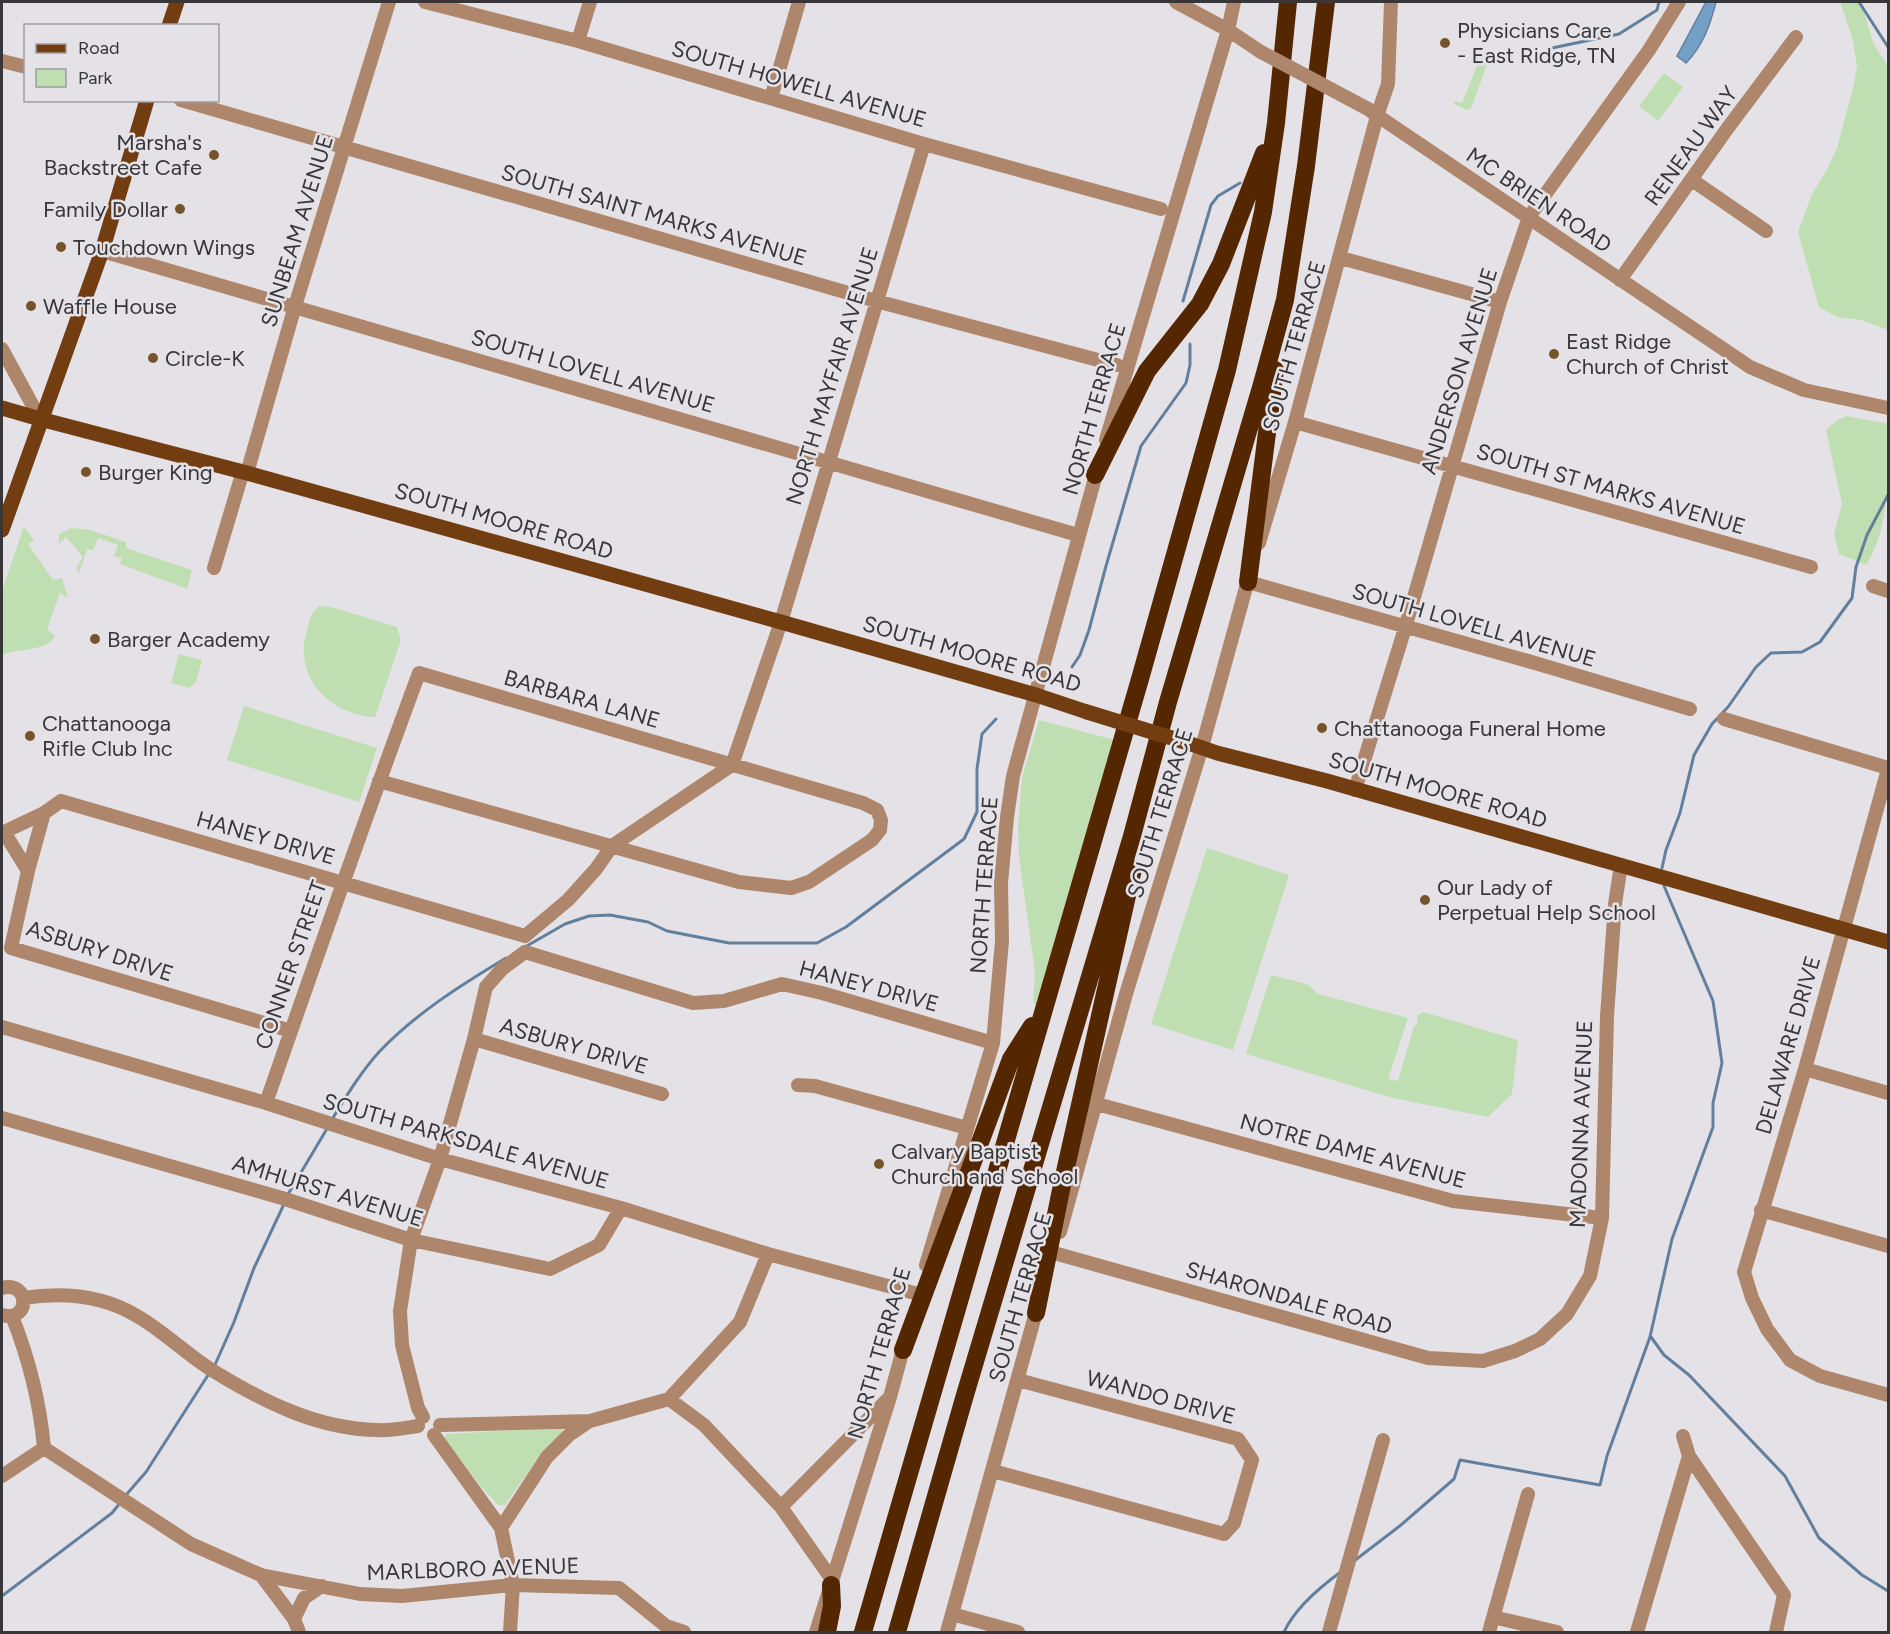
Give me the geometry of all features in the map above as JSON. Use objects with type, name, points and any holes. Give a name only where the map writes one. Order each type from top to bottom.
[{"type":"highway","points":[[863,1632],[1140,679],[1227,370],[1263,212],[1276,123],[1288,2]]},
{"type":"highway","points":[[1248,582],[1326,2]]},
{"type":"highway","points":[[1095,475],[1147,371],[1200,304],[1221,264],[1276,123]]},
{"type":"highway","points":[[897,1632],[995,1293],[1132,836],[1168,702],[1285,300]]},
{"type":"highway","points":[[1036,1313],[1062,1185],[1135,861],[1132,836]]},
{"type":"highway","points":[[903,1350],[1011,1059],[1044,1007]]},
{"type":"highway","points":[[827,1632],[832,1606],[832,1583]]},
{"type":"main road","points":[[170,24],[177,2]]},
{"type":"main road","points":[[2,530],[102,251],[146,102]]},
{"type":"main road","name":"SOUTH MOORE ROAD","points":[[2,408],[245,472],[781,622],[1036,695],[1217,753],[1327,781],[1888,942]]},
{"type":"street","name":"SUNBEAM AVENUE","points":[[214,568],[389,2]]},
{"type":"street","name":"SOUTH HOWELL AVENUE","points":[[425,2],[578,41],[924,144],[1161,209]]},
{"type":"street","points":[[578,41],[590,2]]},
{"type":"street","points":[[771,98],[799,2]]},
{"type":"street","name":"MC BRIEN ROAD","points":[[1176,2],[1373,113],[1750,367],[1804,390],[1886,408]]},
{"type":"street","name":"NORTH TERRACE","points":[[816,1632],[890,1397],[918,1294],[993,1043],[1002,941],[1001,883],[1013,776],[1095,475],[1228,30],[1234,2]]},
{"type":"street","name":"SOUTH TERRACE","points":[[947,1632],[1097,1104],[1195,745],[1248,582],[1341,258],[1373,113],[1388,84],[1391,2]]},
{"type":"street","name":"ANDERSON AVENUE","points":[[1355,790],[1500,302],[1530,217],[1649,50],[1680,2]]},
{"type":"street","name":"RENEAU WAY","points":[[1620,280],[1727,129],[1797,37]]},
{"type":"street","points":[[2,61],[24,66]]},
{"type":"street","name":"SOUTH SAINT MARKS AVENUE","points":[[188,102],[876,301],[1117,365]]},
{"type":"street","name":"NORTH MAYFAIR AVENUE","points":[[732,765],[781,622],[924,144]]},
{"type":"street","points":[[1692,180],[1766,231]]},
{"type":"street","name":"SOUTH LOVELL AVENUE","points":[[102,251],[1071,533]]},
{"type":"street","points":[[1341,258],[1500,302]]},
{"type":"street","points":[[2,349],[40,419]]},
{"type":"street","name":"SOUTH ST MARKS AVENUE","points":[[1295,422],[1811,567]]},
{"type":"street","name":"SOUTH LOVELL AVENUE","points":[[1248,582],[1689,709]]},
{"type":"street","points":[[1873,586],[1888,591]]},
{"type":"street","name":"BARBARA LANE","points":[[419,673],[862,803],[877,810],[881,820],[880,830],[872,840],[809,882],[791,888],[739,882],[612,846]]},
{"type":"street","name":"CONNER STREET","points":[[266,1102],[342,882],[419,673]]},
{"type":"street","points":[[1724,719],[1888,769]]},
{"type":"street","points":[[420,1422],[402,1345],[400,1311],[411,1240],[440,1159],[474,1039],[486,987],[502,969],[525,952],[525,936],[568,900],[596,869],[612,846],[732,765]]},
{"type":"street","name":"DELAWARE DRIVE","points":[[1888,769],[1886,790],[1843,928],[1805,1069],[1744,1272],[1752,1298],[1767,1329],[1790,1360],[1820,1376],[1888,1395]]},
{"type":"street","points":[[379,781],[612,846]]},
{"type":"street","name":"HANEY DRIVE","points":[[3,832],[44,813],[61,801],[525,936]]},
{"type":"street","points":[[28,871],[44,813]]},
{"type":"street","points":[[3,832],[28,871]]},
{"type":"street","name":"MADONNA AVENUE","points":[[1515,1351],[1540,1339],[1567,1314],[1590,1276],[1602,1218],[1606,1016],[1615,904],[1621,865]]},
{"type":"street","name":"ASBURY DRIVE","points":[[28,871],[11,948],[291,1031]]},
{"type":"street","name":"HANEY DRIVE","points":[[525,952],[693,1003],[724,1001],[782,984],[822,993],[993,1043]]},
{"type":"street","name":"SOUTH PARKSDALE AVENUE","points":[[2,1027],[266,1102],[440,1159],[621,1208],[768,1254],[918,1294]]},
{"type":"street","name":"ASBURY DRIVE","points":[[474,1039],[662,1094]]},
{"type":"street","points":[[1805,1069],[1888,1093]]},
{"type":"street","points":[[798,1085],[815,1086],[967,1128]]},
{"type":"street","name":"NOTRE DAME AVENUE","points":[[1097,1104],[1453,1201],[1602,1218]]},
{"type":"street","name":"AMHURST AVENUE","points":[[2,1118],[287,1199],[411,1240],[550,1269],[599,1245],[621,1208]]},
{"type":"street","points":[[1761,1210],[1888,1246]]},
{"type":"street","name":"SHARONDALE ROAD","points":[[1054,1253],[1428,1358],[1483,1361],[1515,1351]]},
{"type":"street","points":[[437,1430],[590,1421],[669,1399],[740,1322],[768,1254]]},
{"type":"street","points":[[2,1288],[13,1287],[21,1293],[23,1298],[22,1307],[16,1315],[7,1316],[32,1376],[40,1413],[44,1449],[2,1476]]},
{"type":"street","points":[[23,1298],[48,1294],[87,1297],[115,1305],[138,1316],[211,1369],[272,1404],[307,1418],[377,1430],[420,1422],[428,1415],[434,1416],[438,1420],[437,1430],[501,1528],[513,1585],[510,1632]]},
{"type":"street","name":"WANDO DRIVE","points":[[993,1471],[1224,1534],[1234,1523],[1252,1460],[1238,1439],[1018,1380]]},
{"type":"street","points":[[781,1507],[890,1397]]},
{"type":"street","points":[[669,1399],[704,1425],[781,1507],[832,1583]]},
{"type":"street","points":[[501,1528],[547,1456],[569,1435],[590,1421]]},
{"type":"street","points":[[1683,1436],[1689,1456],[1784,1595],[1776,1632]]},
{"type":"street","points":[[1329,1632],[1383,1440]]},
{"type":"street","name":"MARLBORO AVENUE","points":[[44,1449],[191,1544],[261,1575],[360,1594],[402,1596],[513,1585],[619,1588],[666,1629],[684,1632]]},
{"type":"street","points":[[1637,1632],[1689,1456]]},
{"type":"street","points":[[1489,1632],[1528,1494]]},
{"type":"street","name":"MARLBORO AVENUE","points":[[261,1575],[294,1619],[300,1632]]},
{"type":"street","points":[[294,1619],[304,1598],[322,1586]]},
{"type":"street","points":[[952,1614],[1018,1632]]},
{"type":"street","points":[[1494,1617],[1557,1632]]},
{"type":"green space","points":[[1840,2],[1861,2],[1874,45],[1888,66],[1888,330],[1861,320],[1837,317],[1819,307],[1798,232],[1812,194],[1837,148],[1854,84],[1857,65],[1852,37]]},
{"type":"green space","points":[[1478,47],[1491,54],[1471,108],[1466,110],[1453,103],[1455,101],[1462,103],[1482,54],[1475,49]]},
{"type":"green space","points":[[1664,73],[1683,87],[1658,121],[1639,106]]},
{"type":"green space","points":[[1847,416],[1888,424],[1888,479],[1884,516],[1880,534],[1866,565],[1839,554],[1834,534],[1842,504],[1826,430],[1839,419]]},
{"type":"green space","points":[[24,526],[34,541],[28,544],[53,580],[62,578],[68,598],[60,593],[47,629],[55,636],[51,641],[39,647],[2,655],[2,591]]},
{"type":"green space","points":[[72,528],[90,530],[126,542],[126,548],[192,570],[187,589],[120,564],[122,558],[114,556],[118,545],[98,538],[93,550],[87,549],[79,573],[76,568],[83,557],[66,537],[59,544],[59,534]]},
{"type":"green space","points":[[319,606],[331,607],[397,627],[401,640],[375,717],[344,710],[320,692],[311,680],[304,651],[310,618]]},
{"type":"green space","points":[[179,654],[202,660],[196,682],[189,688],[171,683]]},
{"type":"green space","points":[[244,706],[377,748],[359,802],[227,760]]},
{"type":"green space","points":[[1039,720],[1115,740],[1036,1006],[1033,1002],[1035,973],[1019,856],[1018,827],[1022,778]]},
{"type":"green space","points":[[1207,848],[1289,875],[1233,1050],[1151,1024]]},
{"type":"green space","points":[[1271,975],[1307,984],[1318,994],[1408,1018],[1388,1079],[1398,1081],[1414,1026],[1418,1024],[1417,1016],[1423,1012],[1518,1040],[1512,1094],[1488,1117],[1393,1098],[1246,1054]]},
{"type":"green space","points":[[561,1428],[563,1432],[542,1452],[505,1505],[498,1505],[444,1438],[447,1434]]},
{"type":"water","points":[[1706,2],[1716,2],[1711,19],[1705,35],[1686,63],[1677,56]]},
{"type":"waterway","points":[[1552,48],[1619,34],[1657,10],[1659,2]]},
{"type":"waterway","points":[[1859,2],[1888,47]]},
{"type":"waterway","points":[[1183,301],[1211,205],[1218,196],[1240,183]]},
{"type":"waterway","points":[[1072,667],[1080,655],[1089,630],[1141,446],[1186,383],[1190,365],[1190,344]]},
{"type":"waterway","points":[[1662,868],[1680,813],[1694,755],[1712,724],[1728,707],[1756,667],[1771,653],[1802,652],[1820,642],[1852,598],[1856,567],[1867,535],[1888,495]]},
{"type":"waterway","points":[[525,947],[565,924],[589,916],[610,915],[648,922],[667,931],[729,943],[817,943],[846,927],[964,839],[977,812],[977,769],[982,734],[996,719]]},
{"type":"waterway","points":[[1354,1561],[1401,1525],[1454,1479],[1460,1460],[1600,1485],[1607,1456],[1650,1337],[1672,1239],[1713,1127],[1713,1103],[1722,1063],[1713,1001],[1664,886]]},
{"type":"waterway","points":[[331,1121],[366,1068],[393,1038],[439,1001],[506,958]]},
{"type":"waterway","points":[[287,1196],[328,1127]]},
{"type":"waterway","points":[[214,1367],[254,1268],[285,1202]]},
{"type":"waterway","points":[[1651,1337],[1664,1355],[1689,1375],[1785,1476],[1819,1538],[1862,1575],[1888,1591]]},
{"type":"waterway","points":[[126,1495],[146,1472],[210,1372]]},
{"type":"waterway","points":[[2,1596],[112,1513],[120,1503]]},
{"type":"waterway","points":[[1284,1632],[1301,1606],[1342,1571]]},
{"type":"place","name":"Physicians Care - East Ridge, TN","points":[[1445,43]]},
{"type":"place","name":"Marsha's Backstreet Cafe","points":[[214,155]]},
{"type":"place","name":"Family Dollar","points":[[180,209]]},
{"type":"place","name":"Touchdown Wings","points":[[61,247]]},
{"type":"place","name":"Waffle House","points":[[31,306]]},
{"type":"place","name":"East Ridge Church of Christ","points":[[1554,354]]},
{"type":"place","name":"Circle-K","points":[[153,358]]},
{"type":"place","name":"Burger King","points":[[86,472]]},
{"type":"place","name":"Barger Academy","points":[[95,639]]},
{"type":"place","name":"Chattanooga Funeral Home","points":[[1322,728]]},
{"type":"place","name":"Chattanooga Rifle Club Inc","points":[[30,736]]},
{"type":"place","name":"Our Lady of Perpetual Help School","points":[[1425,900]]},
{"type":"place","name":"Calvary Baptist Church and School","points":[[879,1164]]}]
